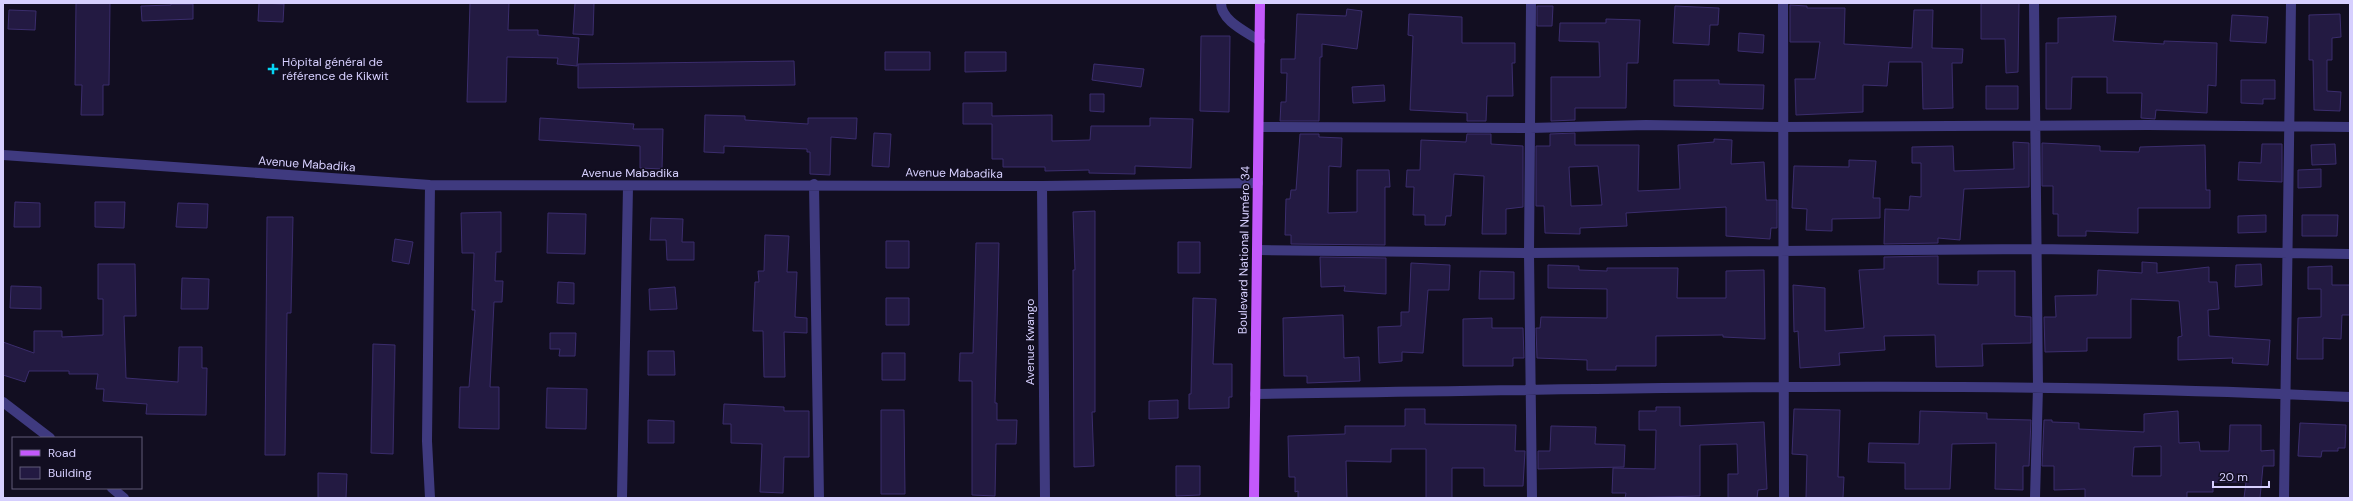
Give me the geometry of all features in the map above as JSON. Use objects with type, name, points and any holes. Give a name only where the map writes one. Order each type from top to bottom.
[{"type":"main road","name":"Boulevard National Numéro 34","points":[[1254,498],[1260,3]]},
{"type":"street","points":[[1221,3],[1227,18],[1260,41]]},
{"type":"street","points":[[1531,3],[1529,253],[1532,498]]},
{"type":"street","points":[[1783,3],[1784,498]]},
{"type":"street","points":[[2034,3],[2038,387],[2035,498]]},
{"type":"street","points":[[2284,498],[2290,3]]},
{"type":"street","points":[[1259,127],[1530,128],[1646,124],[1783,128],[2148,125],[2350,127]]},
{"type":"street","name":"Avenue Mabadika","points":[[3,155],[430,185],[628,187],[814,184],[1042,186],[1258,183]]},
{"type":"street","points":[[814,184],[819,498]]},
{"type":"street","points":[[430,185],[427,441],[430,498]]},
{"type":"street","name":"Avenue Kwango","points":[[1042,186],[1045,498]]},
{"type":"street","points":[[622,498],[628,187]]},
{"type":"street","points":[[1258,250],[1529,253],[2036,249],[2350,254]]},
{"type":"street","points":[[1255,394],[1783,387],[2038,387],[2350,397]]},
{"type":"street","points":[[3,402],[49,437]]},
{"type":"street","points":[[113,489],[124,498]]},
{"type":"building","points":[[76,3],[110,3],[109,85],[103,85],[103,115],[81,115],[82,85],[75,85]]},
{"type":"building","points":[[259,3],[284,4],[283,22],[258,21]]},
{"type":"building","points":[[470,3],[509,3],[508,30],[538,30],[538,35],[579,38],[577,66],[557,64],[558,58],[507,57],[506,102],[467,102]]},
{"type":"building","points":[[575,3],[594,3],[593,35],[573,34]]},
{"type":"building","points":[[1981,3],[2019,3],[2018,72],[2006,73],[2005,39],[1981,39]]},
{"type":"building","points":[[193,4],[193,19],[142,21],[141,6]]},
{"type":"building","points":[[1790,5],[1807,6],[1807,8],[1845,8],[1844,44],[1912,48],[1914,10],[1933,10],[1932,48],[1963,49],[1962,63],[1952,63],[1953,108],[1923,109],[1922,62],[1889,62],[1887,86],[1863,85],[1863,112],[1796,115],[1795,79],[1815,79],[1820,42],[1790,42]]},
{"type":"building","points":[[1537,6],[1553,6],[1552,26],[1537,26]]},
{"type":"building","points":[[1675,6],[1719,8],[1718,25],[1710,25],[1709,45],[1673,43]]},
{"type":"building","points":[[1347,9],[1362,11],[1357,49],[1322,44],[1322,57],[1320,57],[1319,121],[1280,121],[1281,102],[1286,102],[1287,73],[1281,73],[1281,59],[1295,59],[1297,14],[1346,16]]},
{"type":"building","points":[[9,10],[36,11],[35,30],[8,29]]},
{"type":"building","points":[[1409,14],[1462,17],[1462,43],[1515,43],[1515,63],[1512,63],[1513,96],[1487,96],[1486,121],[1467,121],[1467,113],[1410,110],[1413,36],[1408,35]]},
{"type":"building","points":[[2340,14],[2341,37],[2332,38],[2332,60],[2327,60],[2327,91],[2341,92],[2340,111],[2314,110],[2313,60],[2309,60],[2309,15]]},
{"type":"building","points":[[2232,15],[2268,17],[2266,43],[2230,41]]},
{"type":"building","points":[[2116,16],[2113,41],[2164,44],[2164,41],[2217,43],[2216,86],[2208,85],[2207,113],[2156,110],[2155,119],[2141,118],[2142,93],[2107,93],[2107,77],[2072,77],[2071,109],[2046,109],[2046,43],[2058,43],[2058,18]]},
{"type":"building","points":[[1606,19],[1640,20],[1638,63],[1627,63],[1626,108],[1575,108],[1575,120],[1551,121],[1551,77],[1600,77],[1599,42],[1559,41],[1560,23],[1606,23]]},
{"type":"building","points":[[1739,33],[1764,35],[1763,53],[1738,51]]},
{"type":"building","points":[[1201,36],[1230,36],[1229,112],[1200,111]]},
{"type":"building","points":[[885,52],[930,52],[930,70],[885,70]]},
{"type":"building","points":[[965,52],[1006,52],[1006,71],[965,72]]},
{"type":"building","points":[[794,61],[795,85],[578,88],[578,64]]},
{"type":"building","points":[[1094,64],[1144,69],[1141,87],[1092,80]]},
{"type":"building","points":[[1674,80],[1719,80],[1719,84],[1764,85],[1763,109],[1674,106]]},
{"type":"building","points":[[2241,80],[2275,80],[2275,99],[2263,99],[2263,104],[2241,103]]},
{"type":"building","points":[[1384,85],[1385,101],[1353,103],[1352,87]]},
{"type":"building","points":[[1986,86],[2018,86],[2018,109],[1986,109]]},
{"type":"building","points":[[1090,94],[1104,94],[1104,112],[1090,111]]},
{"type":"building","points":[[963,103],[992,103],[992,116],[1052,115],[1052,141],[1090,140],[1091,126],[1150,126],[1150,118],[1193,119],[1191,168],[1135,166],[1135,174],[1089,173],[1089,170],[1045,171],[1045,167],[1003,167],[1003,159],[992,159],[992,124],[963,124]]},
{"type":"building","points":[[705,115],[745,116],[745,120],[808,124],[808,118],[857,118],[856,139],[831,137],[830,175],[810,174],[810,152],[807,152],[807,149],[724,146],[724,153],[704,152]]},
{"type":"building","points":[[540,118],[634,124],[633,129],[663,129],[662,169],[640,168],[640,146],[539,140]]},
{"type":"building","points":[[874,133],[891,134],[889,167],[872,166]]},
{"type":"building","points":[[1575,133],[1575,145],[1639,145],[1638,191],[1680,189],[1678,145],[1714,142],[1714,139],[1732,140],[1731,164],[1764,162],[1766,200],[1777,200],[1777,228],[1771,228],[1770,239],[1726,236],[1726,207],[1626,213],[1627,226],[1580,228],[1580,234],[1545,233],[1544,206],[1536,206],[1536,146],[1550,146],[1550,134]],"holes":[[[1598,166],[1602,205],[1571,206],[1569,167]]]},
{"type":"building","points":[[1300,134],[1319,134],[1319,137],[1342,138],[1341,167],[1329,166],[1328,213],[1357,212],[1357,170],[1389,170],[1390,187],[1385,187],[1385,245],[1291,244],[1291,235],[1285,235],[1286,199],[1290,199],[1291,190],[1296,190]]},
{"type":"building","points":[[1467,134],[1491,134],[1491,144],[1523,146],[1523,207],[1506,209],[1506,234],[1482,234],[1484,176],[1454,174],[1451,216],[1446,216],[1445,225],[1425,225],[1425,215],[1413,215],[1414,187],[1406,187],[1407,170],[1420,170],[1421,140],[1466,142]]},
{"type":"building","points":[[2013,142],[2029,143],[2029,187],[1964,189],[1960,240],[1938,238],[1938,243],[1884,244],[1885,209],[1909,210],[1910,196],[1921,197],[1921,163],[1912,163],[1912,147],[1953,146],[1954,171],[2014,169]]},
{"type":"building","points":[[2042,143],[2100,146],[2100,151],[2139,152],[2140,147],[2205,145],[2206,190],[2210,190],[2210,208],[2138,208],[2138,233],[2086,231],[2086,236],[2058,236],[2058,214],[2053,214],[2053,186],[2042,186]]},
{"type":"building","points":[[2262,144],[2282,144],[2282,182],[2238,180],[2239,162],[2261,163]]},
{"type":"building","points":[[2335,144],[2336,164],[2312,165],[2311,145]]},
{"type":"building","points":[[1849,160],[1876,161],[1873,198],[1880,198],[1880,218],[1832,219],[1832,231],[1806,230],[1807,209],[1792,208],[1794,166],[1849,167]]},
{"type":"building","points":[[2321,169],[2321,187],[2298,188],[2298,170]]},
{"type":"building","points":[[15,202],[40,203],[40,227],[14,227]]},
{"type":"building","points":[[95,202],[125,202],[124,228],[95,227]]},
{"type":"building","points":[[178,203],[208,204],[207,228],[176,227]]},
{"type":"building","points":[[1095,211],[1095,412],[1092,412],[1094,466],[1074,467],[1073,270],[1075,270],[1073,212]]},
{"type":"building","points":[[501,212],[501,252],[496,252],[495,281],[503,281],[502,302],[494,302],[490,387],[499,387],[499,429],[459,428],[460,387],[469,387],[475,310],[472,310],[474,253],[462,253],[461,213]]},
{"type":"building","points":[[548,213],[586,214],[585,254],[547,253]]},
{"type":"building","points":[[2266,215],[2266,232],[2238,233],[2238,216]]},
{"type":"building","points":[[2302,215],[2338,215],[2337,236],[2302,236]]},
{"type":"building","points":[[267,217],[293,217],[291,313],[287,313],[285,455],[265,455]]},
{"type":"building","points":[[651,218],[683,219],[682,242],[694,242],[694,260],[667,260],[666,240],[650,240]]},
{"type":"building","points":[[765,235],[789,236],[787,272],[797,272],[795,317],[807,318],[807,333],[784,332],[785,377],[764,377],[763,331],[753,331],[755,282],[759,282],[758,271],[764,271]]},
{"type":"building","points":[[395,239],[413,242],[409,264],[392,261]]},
{"type":"building","points":[[886,241],[909,241],[909,268],[886,268]]},
{"type":"building","points":[[1178,242],[1200,242],[1200,273],[1178,273]]},
{"type":"building","points":[[976,243],[999,243],[995,403],[997,403],[997,420],[1017,420],[1016,444],[996,444],[995,496],[972,495],[972,381],[959,381],[960,353],[973,353]]},
{"type":"building","points":[[1938,256],[1938,284],[1978,285],[1978,271],[2015,271],[2015,316],[2031,317],[2031,343],[1982,344],[1983,366],[1936,367],[1935,335],[1884,336],[1885,350],[1839,353],[1840,365],[1800,368],[1798,331],[1794,332],[1793,285],[1825,288],[1825,331],[1864,328],[1859,270],[1884,269],[1884,257]]},
{"type":"building","points":[[1320,257],[1386,258],[1386,294],[1344,291],[1345,286],[1321,287]]},
{"type":"building","points":[[2142,262],[2157,263],[2157,273],[2209,267],[2209,282],[2217,282],[2219,309],[2208,310],[2209,336],[2270,340],[2268,365],[2232,363],[2233,358],[2178,360],[2178,337],[2182,336],[2179,301],[2131,299],[2131,338],[2087,338],[2087,351],[2045,352],[2044,317],[2056,317],[2055,296],[2097,295],[2098,270],[2142,273]]},
{"type":"building","points":[[1411,263],[1450,265],[1449,290],[1428,290],[1423,353],[1402,352],[1402,361],[1379,363],[1378,327],[1401,326],[1401,312],[1409,312]]},
{"type":"building","points":[[98,264],[135,264],[136,316],[124,316],[126,378],[178,382],[179,347],[202,347],[202,368],[207,368],[206,415],[146,414],[147,404],[103,401],[104,389],[96,389],[98,374],[69,374],[69,371],[29,371],[25,382],[3,375],[3,342],[34,353],[34,331],[62,331],[62,337],[103,335],[103,299],[98,299]]},
{"type":"building","points":[[2261,264],[2262,285],[2235,287],[2236,265]]},
{"type":"building","points":[[1548,265],[1579,266],[1579,270],[1607,271],[1607,268],[1678,268],[1677,298],[1726,298],[1726,271],[1764,270],[1765,339],[1723,337],[1723,335],[1656,336],[1656,366],[1616,366],[1616,370],[1587,370],[1587,360],[1537,358],[1536,328],[1540,328],[1541,317],[1607,318],[1607,289],[1548,288]]},
{"type":"building","points":[[2332,266],[2332,285],[2350,285],[2350,315],[2342,315],[2341,339],[2323,338],[2323,359],[2297,359],[2298,318],[2321,317],[2321,289],[2308,289],[2308,267]]},
{"type":"building","points":[[1480,271],[1514,272],[1514,299],[1479,299]]},
{"type":"building","points":[[182,278],[209,279],[208,309],[181,309]]},
{"type":"building","points":[[558,282],[574,283],[574,304],[557,303]]},
{"type":"building","points":[[11,286],[41,287],[41,309],[10,308]]},
{"type":"building","points":[[675,287],[677,309],[650,310],[649,289]]},
{"type":"building","points":[[886,298],[909,298],[909,325],[886,325]]},
{"type":"building","points":[[1193,298],[1216,299],[1213,364],[1232,364],[1232,397],[1229,397],[1229,408],[1189,409],[1189,394],[1191,394]]},
{"type":"building","points":[[1343,315],[1344,358],[1359,357],[1360,381],[1307,383],[1307,376],[1284,376],[1283,318]]},
{"type":"building","points":[[1492,318],[1492,328],[1523,328],[1524,358],[1513,358],[1513,366],[1463,366],[1463,319]]},
{"type":"building","points":[[550,333],[576,333],[575,356],[559,356],[560,349],[550,349]]},
{"type":"building","points":[[373,344],[395,345],[393,454],[371,453]]},
{"type":"building","points":[[648,351],[674,351],[675,375],[648,375]]},
{"type":"building","points":[[882,353],[905,353],[905,380],[882,380]]},
{"type":"building","points":[[547,388],[587,389],[586,429],[546,428]]},
{"type":"building","points":[[1178,400],[1178,418],[1149,419],[1149,401]]},
{"type":"building","points":[[724,404],[784,407],[784,411],[809,411],[809,457],[784,457],[783,493],[760,492],[762,444],[731,443],[731,424],[723,424]]},
{"type":"building","points":[[1656,407],[1680,407],[1680,426],[1764,422],[1767,489],[1758,490],[1757,498],[1728,498],[1728,474],[1738,474],[1737,444],[1700,445],[1700,496],[1625,498],[1626,493],[1612,493],[1613,468],[1655,469],[1656,430],[1639,430],[1639,411],[1656,411]]},
{"type":"building","points":[[1405,409],[1425,409],[1425,424],[1516,425],[1515,451],[1525,451],[1523,486],[1484,486],[1484,468],[1452,468],[1452,498],[1426,498],[1426,449],[1391,449],[1391,462],[1346,461],[1347,498],[1298,498],[1298,491],[1295,492],[1295,477],[1289,477],[1288,436],[1345,434],[1345,426],[1405,426]]},
{"type":"building","points":[[1794,409],[1840,410],[1838,477],[1844,477],[1843,498],[1806,498],[1807,455],[1792,454]]},
{"type":"building","points":[[881,410],[904,410],[905,494],[881,494]]},
{"type":"building","points":[[1920,411],[1987,413],[1987,419],[2031,420],[2029,466],[2023,466],[2023,490],[1995,489],[1996,443],[1952,444],[1950,489],[1905,489],[1905,463],[1868,462],[1869,443],[1919,444]]},
{"type":"building","points":[[2178,411],[2179,443],[2199,442],[2200,451],[2229,451],[2230,425],[2261,425],[2261,451],[2274,450],[2274,466],[2263,466],[2260,498],[2244,498],[2246,482],[2213,482],[2213,492],[2187,492],[2187,498],[2085,498],[2085,489],[2054,490],[2054,466],[2042,466],[2044,420],[2052,420],[2052,422],[2079,423],[2079,429],[2144,432],[2144,414]],"holes":[[[2161,446],[2161,476],[2132,476],[2134,447]]]},
{"type":"building","points":[[648,420],[674,421],[674,443],[648,443]]},
{"type":"building","points":[[2300,423],[2346,425],[2345,448],[2338,448],[2338,451],[2322,451],[2321,457],[2298,456]]},
{"type":"building","points":[[1551,426],[1596,427],[1595,444],[1625,445],[1624,467],[1538,469],[1538,451],[1550,451]]},
{"type":"building","points":[[1176,466],[1200,466],[1200,495],[1176,496]]},
{"type":"building","points":[[318,473],[347,474],[346,498],[318,498]]},
{"type":"place","name":"Hôpital général de référence de Kikwit","points":[[273,69]]}]
